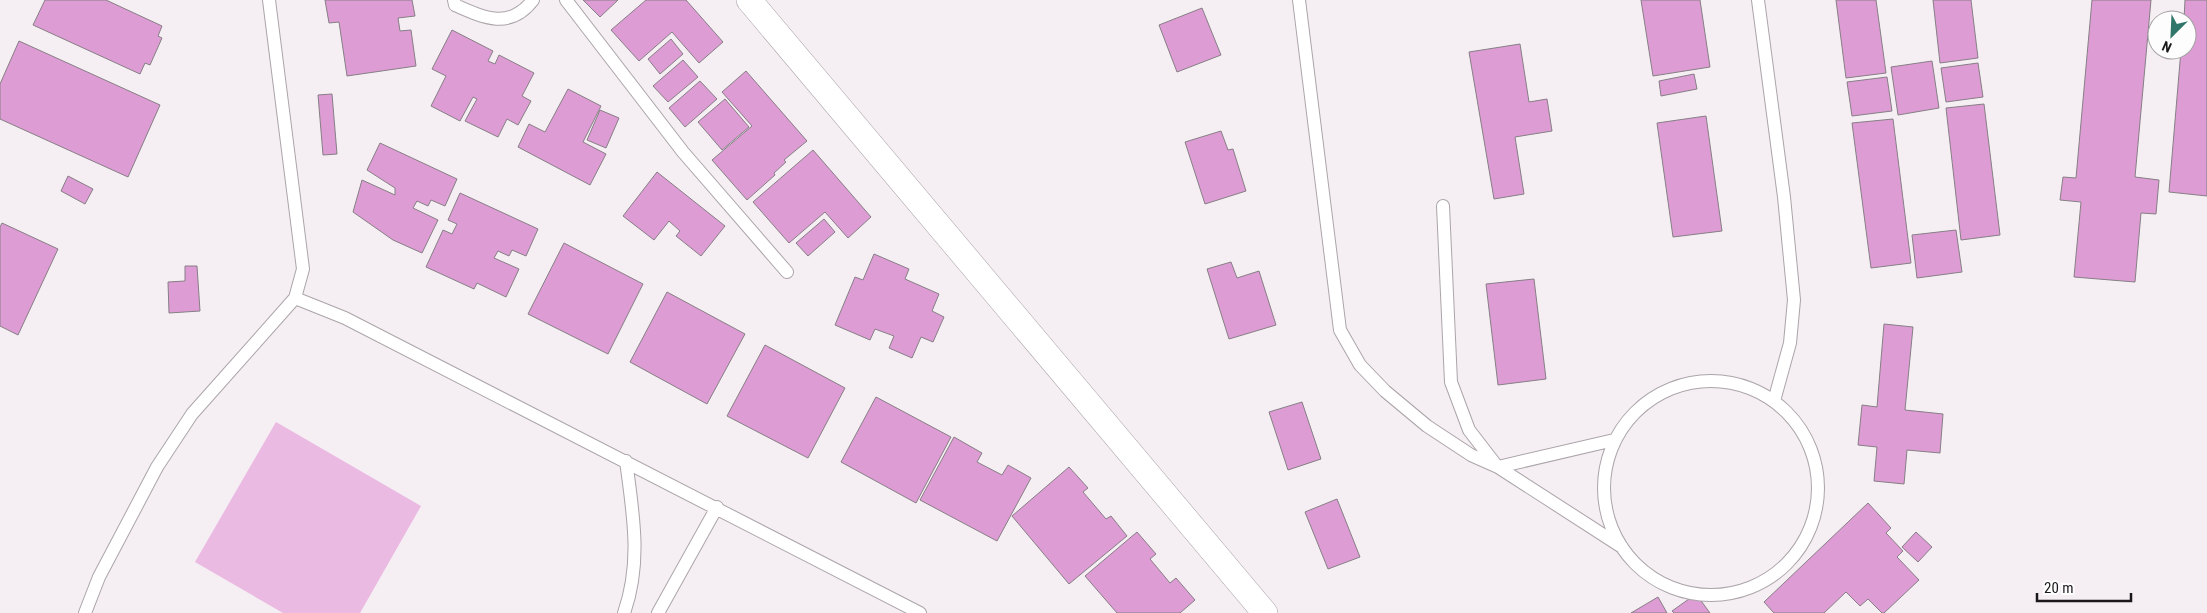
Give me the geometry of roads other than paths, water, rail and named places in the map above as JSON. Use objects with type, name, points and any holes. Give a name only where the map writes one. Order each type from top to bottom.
[{"type":"street","points":[[749,0],[1265,613]]},
{"type":"lane","points":[[85,613],[99,577],[156,467],[192,414],[295,298],[303,269],[269,0]]},
{"type":"lane","points":[[454,0],[455,5],[480,16],[506,20],[522,11],[533,0]]},
{"type":"lane","points":[[566,0],[683,152],[786,272]]},
{"type":"lane","points":[[1299,0],[1340,330],[1360,365],[1385,391],[1427,426],[1471,455],[1498,467],[1622,547],[1645,572],[1675,588],[1708,595],[1742,591],[1773,576],[1797,552],[1813,522],[1819,489],[1814,456],[1798,425],[1774,401],[1740,384],[1704,380],[1667,389],[1636,410],[1614,440],[1604,476],[1606,513],[1622,547]]},
{"type":"lane","points":[[1758,0],[1784,197],[1794,300],[1790,343],[1774,401]]},
{"type":"lane","points":[[1443,206],[1451,382],[1469,430],[1498,467]]},
{"type":"lane","points":[[295,298],[345,318],[920,613]]},
{"type":"lane","points":[[1498,467],[1614,440]]},
{"type":"lane","points":[[624,613],[632,592],[636,563],[626,461]]},
{"type":"lane","points":[[658,613],[716,507]]}]
